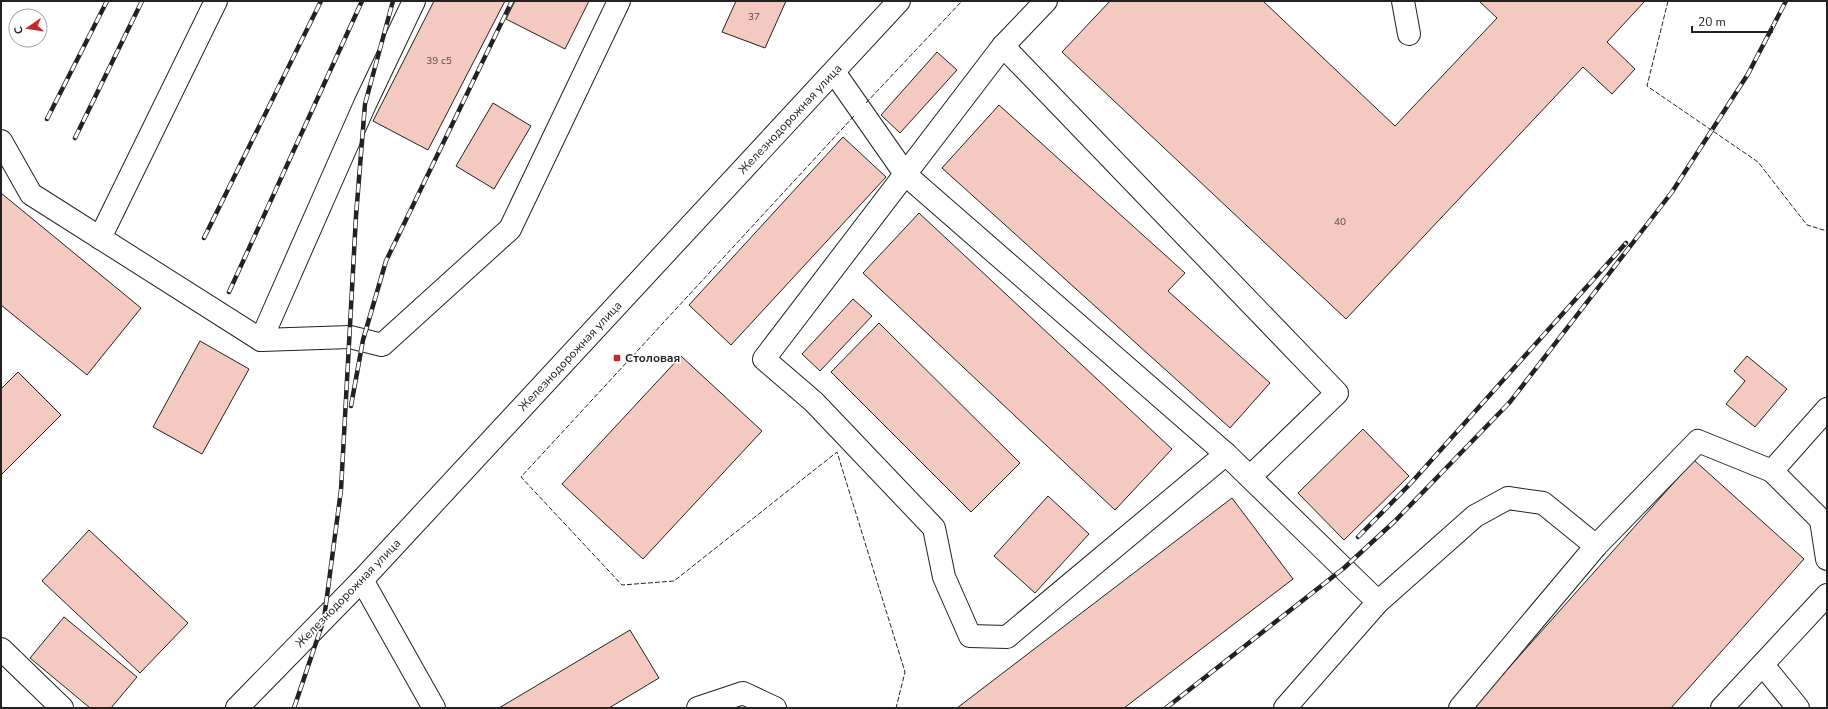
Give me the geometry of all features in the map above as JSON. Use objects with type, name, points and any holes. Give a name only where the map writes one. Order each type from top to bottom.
[{"type":"street","points":[[100,238],[216,1]]},
{"type":"street","points":[[261,340],[365,104],[414,1]]},
{"type":"street","points":[[1,141],[31,194],[261,340],[350,336],[382,345],[510,229],[619,1]]},
{"type":"street","name":"Железнодорожная улица","points":[[237,708],[362,580],[899,1]]},
{"type":"street","points":[[1046,1],[1003,46],[764,359],[814,402],[934,528],[944,577],[970,636],[1008,637],[1226,454]]},
{"type":"street","points":[[1403,1],[1409,34]]},
{"type":"street","points":[[1003,46],[1337,393],[1250,477]]},
{"type":"street","points":[[834,72],[906,175],[1226,454],[1378,602]]},
{"type":"street","points":[[1772,471],[1827,409]]},
{"type":"street","points":[[1460,708],[1596,546],[1698,441],[1772,471],[1821,520],[1827,559]]},
{"type":"street","points":[[1285,708],[1378,602],[1475,516],[1508,498],[1543,503],[1596,546]]},
{"type":"street","points":[[362,580],[434,708]]},
{"type":"street","points":[[1722,708],[1827,595]]},
{"type":"street","points":[[1,649],[62,708]]},
{"type":"street","points":[[1763,664],[1798,708]]},
{"type":"street","points":[[698,708],[743,693],[775,708]]},
{"type":"building","points":[[434,1],[505,1],[428,150],[373,121]]},
{"type":"building","points":[[515,1],[589,1],[565,49],[506,19]]},
{"type":"building","points":[[736,1],[786,1],[765,48],[722,32]]},
{"type":"building","points":[[1110,1],[1263,1],[1395,126],[1497,18],[1479,1],[1645,1],[1607,42],[1635,69],[1612,94],[1583,67],[1346,319],[1062,52]]},
{"type":"building","points":[[937,52],[957,70],[900,133],[881,115]]},
{"type":"building","points":[[493,103],[531,126],[494,189],[456,166]]},
{"type":"building","points":[[999,105],[1185,273],[1168,291],[1270,383],[1230,428],[942,168]]},
{"type":"building","points":[[843,137],[886,177],[731,345],[689,305]]},
{"type":"building","points":[[1,193],[141,308],[87,375],[1,305]]},
{"type":"building","points":[[919,213],[1172,449],[1115,510],[863,273]]},
{"type":"building","points":[[853,299],[872,316],[820,371],[802,354]]},
{"type":"building","points":[[879,323],[1020,463],[971,512],[831,372]]},
{"type":"building","points":[[200,341],[249,369],[202,454],[153,427]]},
{"type":"building","points":[[681,356],[762,431],[643,559],[562,484]]},
{"type":"building","points":[[1747,356],[1787,389],[1755,427],[1726,404],[1745,381],[1734,371]]},
{"type":"building","points":[[18,372],[61,415],[1,475],[1,389]]},
{"type":"building","points":[[1363,429],[1409,476],[1344,540],[1298,493]]},
{"type":"building","points":[[1694,460],[1804,559],[1671,708],[1473,708]]},
{"type":"building","points":[[1048,496],[1089,534],[1035,593],[994,556]]},
{"type":"building","points":[[1232,498],[1293,579],[1124,708],[957,708]]},
{"type":"building","points":[[89,530],[188,623],[140,673],[42,581]]},
{"type":"building","points":[[64,617],[137,677],[111,708],[90,708],[30,658]]},
{"type":"building","points":[[630,630],[659,678],[609,708],[499,708]]},
{"type":"railway","points":[[47,119],[107,1]]},
{"type":"railway","points":[[75,138],[142,1]]},
{"type":"railway","points":[[204,238],[321,1]]},
{"type":"railway","points":[[229,292],[362,1]]},
{"type":"railway","points":[[294,708],[324,619],[341,490],[356,216],[365,104],[393,1]]},
{"type":"railway","points":[[351,406],[363,340],[386,261],[512,1]]},
{"type":"railway","points":[[1166,708],[1344,568],[1395,521],[1510,402],[1672,192],[1748,74],[1786,1]]},
{"type":"railway","points":[[1358,537],[1411,483],[1626,243]]},
{"type":"fence","points":[[866,103],[962,1]]},
{"type":"fence","points":[[1668,1],[1647,86],[1758,162],[1807,225],[1827,231]]},
{"type":"fence","points":[[854,116],[521,477],[622,585],[674,581],[837,452],[905,672],[896,708]]},
{"type":"place","name":"Столовая","points":[[617,358]]}]
